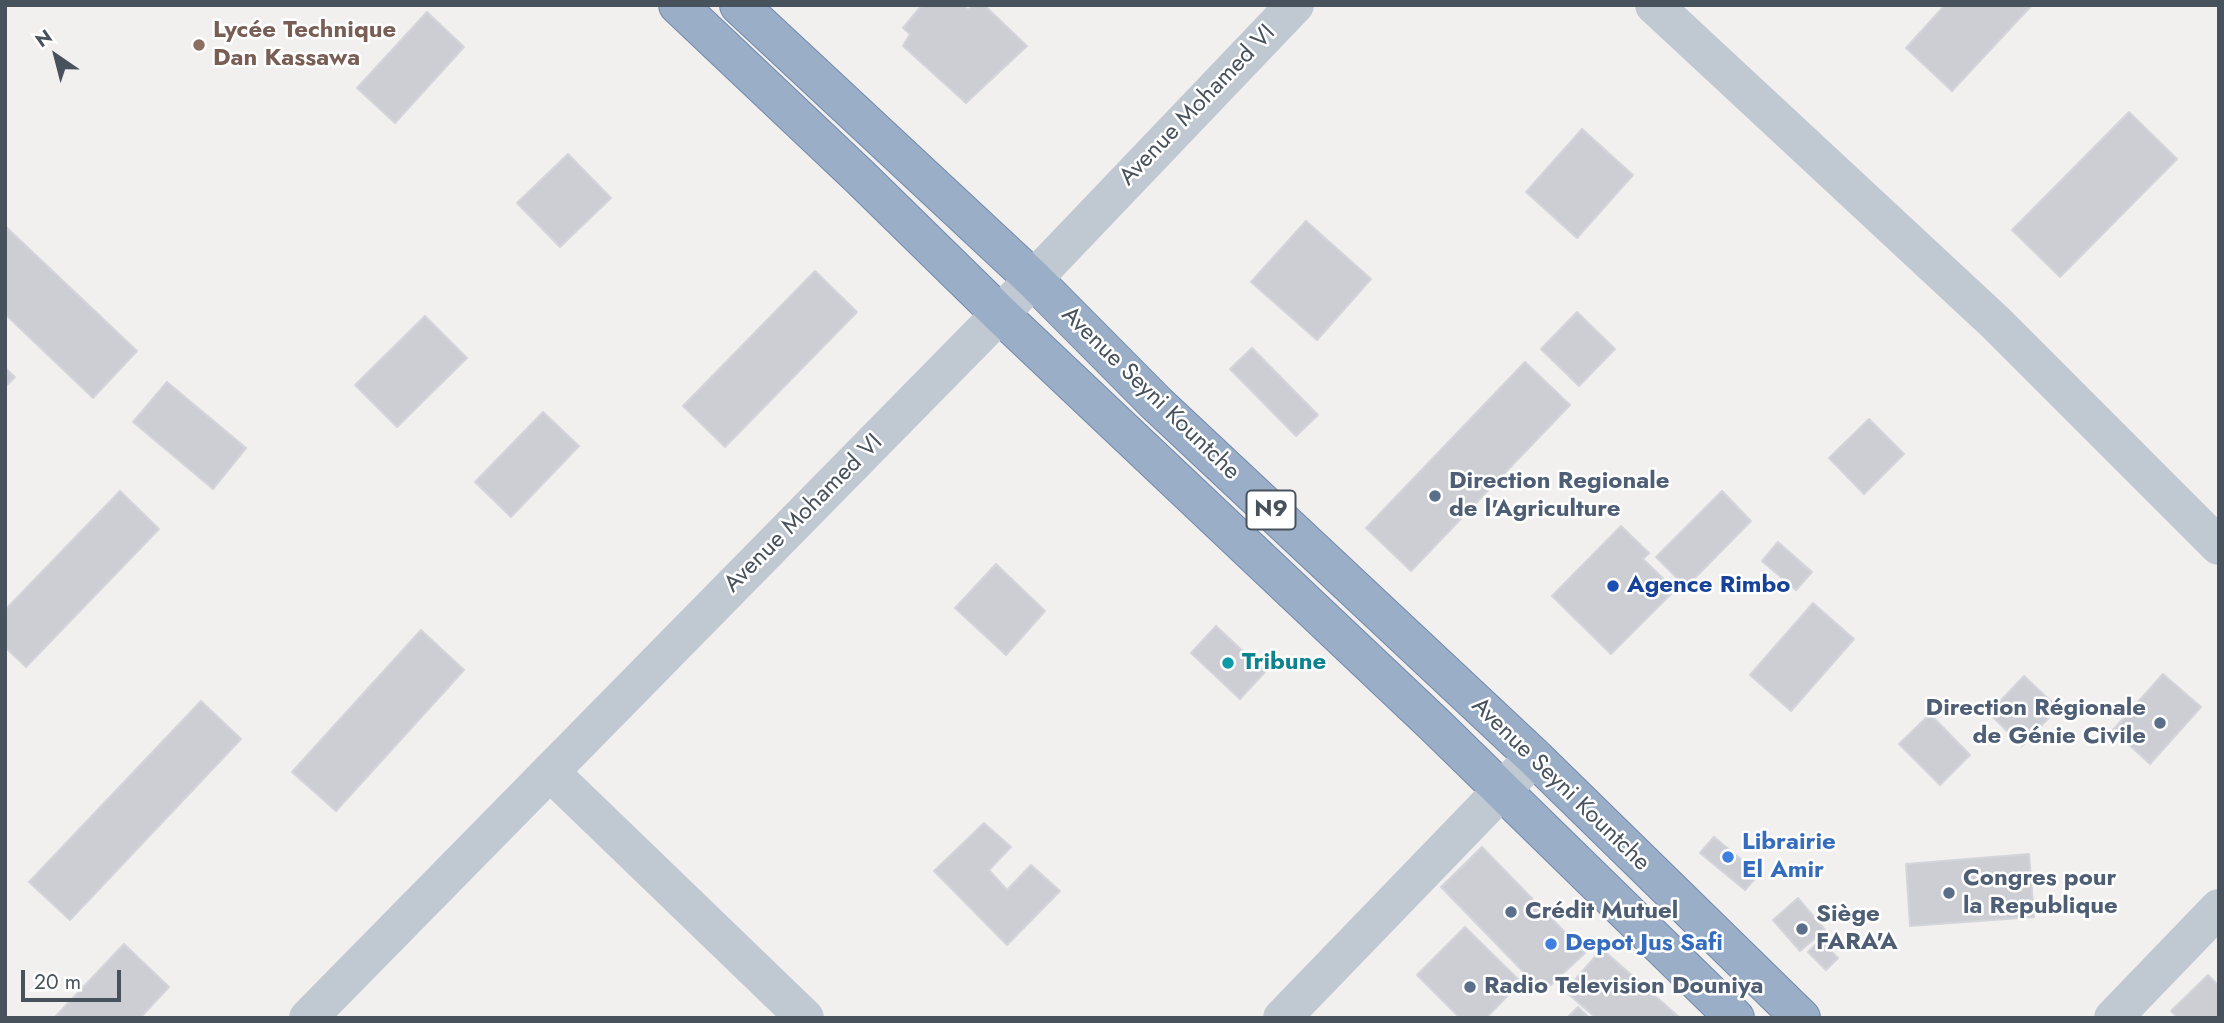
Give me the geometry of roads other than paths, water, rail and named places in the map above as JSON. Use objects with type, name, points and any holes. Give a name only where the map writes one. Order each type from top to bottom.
[{"type":"highway","name":"Avenue Seyni Kountche","points":[[678,5],[1503,791],[1735,1018]]},
{"type":"highway","name":"Avenue Seyni Kountche","points":[[741,7],[1033,279],[1156,403],[1534,757],[1801,1018]]},
{"type":"highway","points":[[712,37],[741,7]]},
{"type":"street","name":"Avenue Mohamed VI","points":[[308,1018],[1000,314],[1295,5]]},
{"type":"street","points":[[1654,5],[1996,323],[2219,546]]},
{"type":"street","points":[[1282,1018],[1534,757]]},
{"type":"street","points":[[550,772],[805,1018]]},
{"type":"street","points":[[2113,1018],[2219,908]]},
{"type":"place","name":"Lycée Technique Dan Kassawa","points":[[199,45]]},
{"type":"place","name":"Direction Regionale de l'Agriculture","points":[[1435,496]]},
{"type":"place","name":"Agence Rimbo","points":[[1613,586]]},
{"type":"place","name":"Tribune","points":[[1228,663]]},
{"type":"place","name":"Direction Régionale de Génie Civile","points":[[2160,723]]},
{"type":"place","name":"Librairie El Amir","points":[[1728,857]]},
{"type":"place","name":"Congres pour la Republique","points":[[1949,893]]},
{"type":"place","name":"Crédit Mutuel","points":[[1511,912]]},
{"type":"place","name":"Siège FARA'A","points":[[1802,929]]},
{"type":"place","name":"Depot Jus Safi","points":[[1551,944]]},
{"type":"place","name":"Radio Television Douniya","points":[[1470,987]]}]
